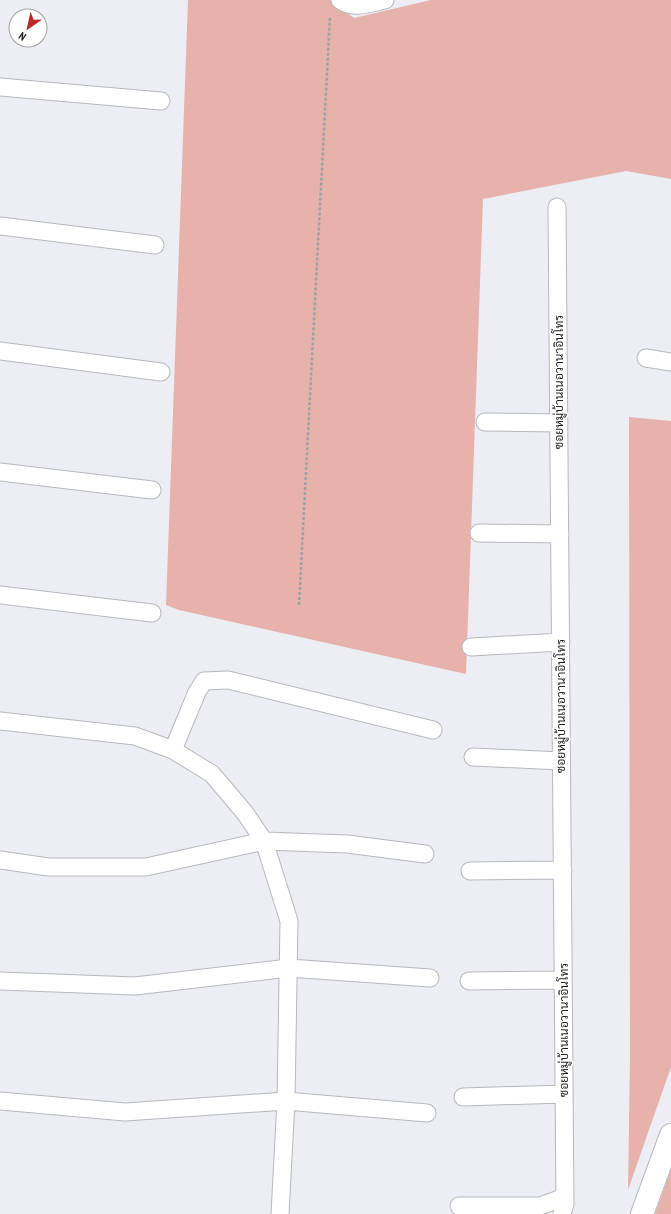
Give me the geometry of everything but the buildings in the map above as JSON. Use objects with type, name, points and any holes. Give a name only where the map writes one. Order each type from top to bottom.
[{"type":"main road","points":[[642,1214],[671,1135]]},
{"type":"street","points":[[335,6],[359,6],[385,0]]},
{"type":"street","points":[[0,88],[161,101]]},
{"type":"street","name":"ซอยหมู่บ้านเนอวานาอินโทร","points":[[558,208],[565,1207]]},
{"type":"street","points":[[0,226],[155,245]]},
{"type":"street","points":[[0,351],[161,372]]},
{"type":"street","points":[[646,358],[671,362]]},
{"type":"street","points":[[485,422],[559,422]]},
{"type":"street","points":[[0,472],[152,490]]},
{"type":"street","points":[[480,534],[560,534]]},
{"type":"street","points":[[0,595],[152,612]]},
{"type":"street","points":[[471,647],[561,642]]},
{"type":"street","points":[[173,750],[197,692],[204,681],[228,680],[433,730]]},
{"type":"street","points":[[0,720],[135,736],[173,750],[212,774],[245,813],[264,841],[289,921],[286,1101],[280,1214]]},
{"type":"street","points":[[473,756],[561,761]]},
{"type":"street","points":[[0,860],[48,867],[146,867],[264,841],[347,844],[425,854]]},
{"type":"street","points":[[470,871],[562,870]]},
{"type":"street","points":[[0,981],[135,986],[289,968],[430,978]]},
{"type":"street","points":[[469,981],[564,980]]},
{"type":"street","points":[[463,1097],[564,1094]]},
{"type":"street","points":[[0,1101],[126,1112],[286,1101],[427,1113]]},
{"type":"street","points":[[459,1206],[565,1207]]},
{"type":"path","points":[[299,605],[328,30],[335,6]]},
{"type":"shaded area","points":[[188,0],[330,0],[354,18],[431,0],[671,0],[671,179],[626,171],[483,199],[466,674],[179,610],[166,605]]},
{"type":"shaded area","points":[[629,417],[671,421],[671,1067],[628,1190],[630,1057]]},
{"type":"shaded area","points":[[671,1169],[671,1214],[655,1214]]}]
